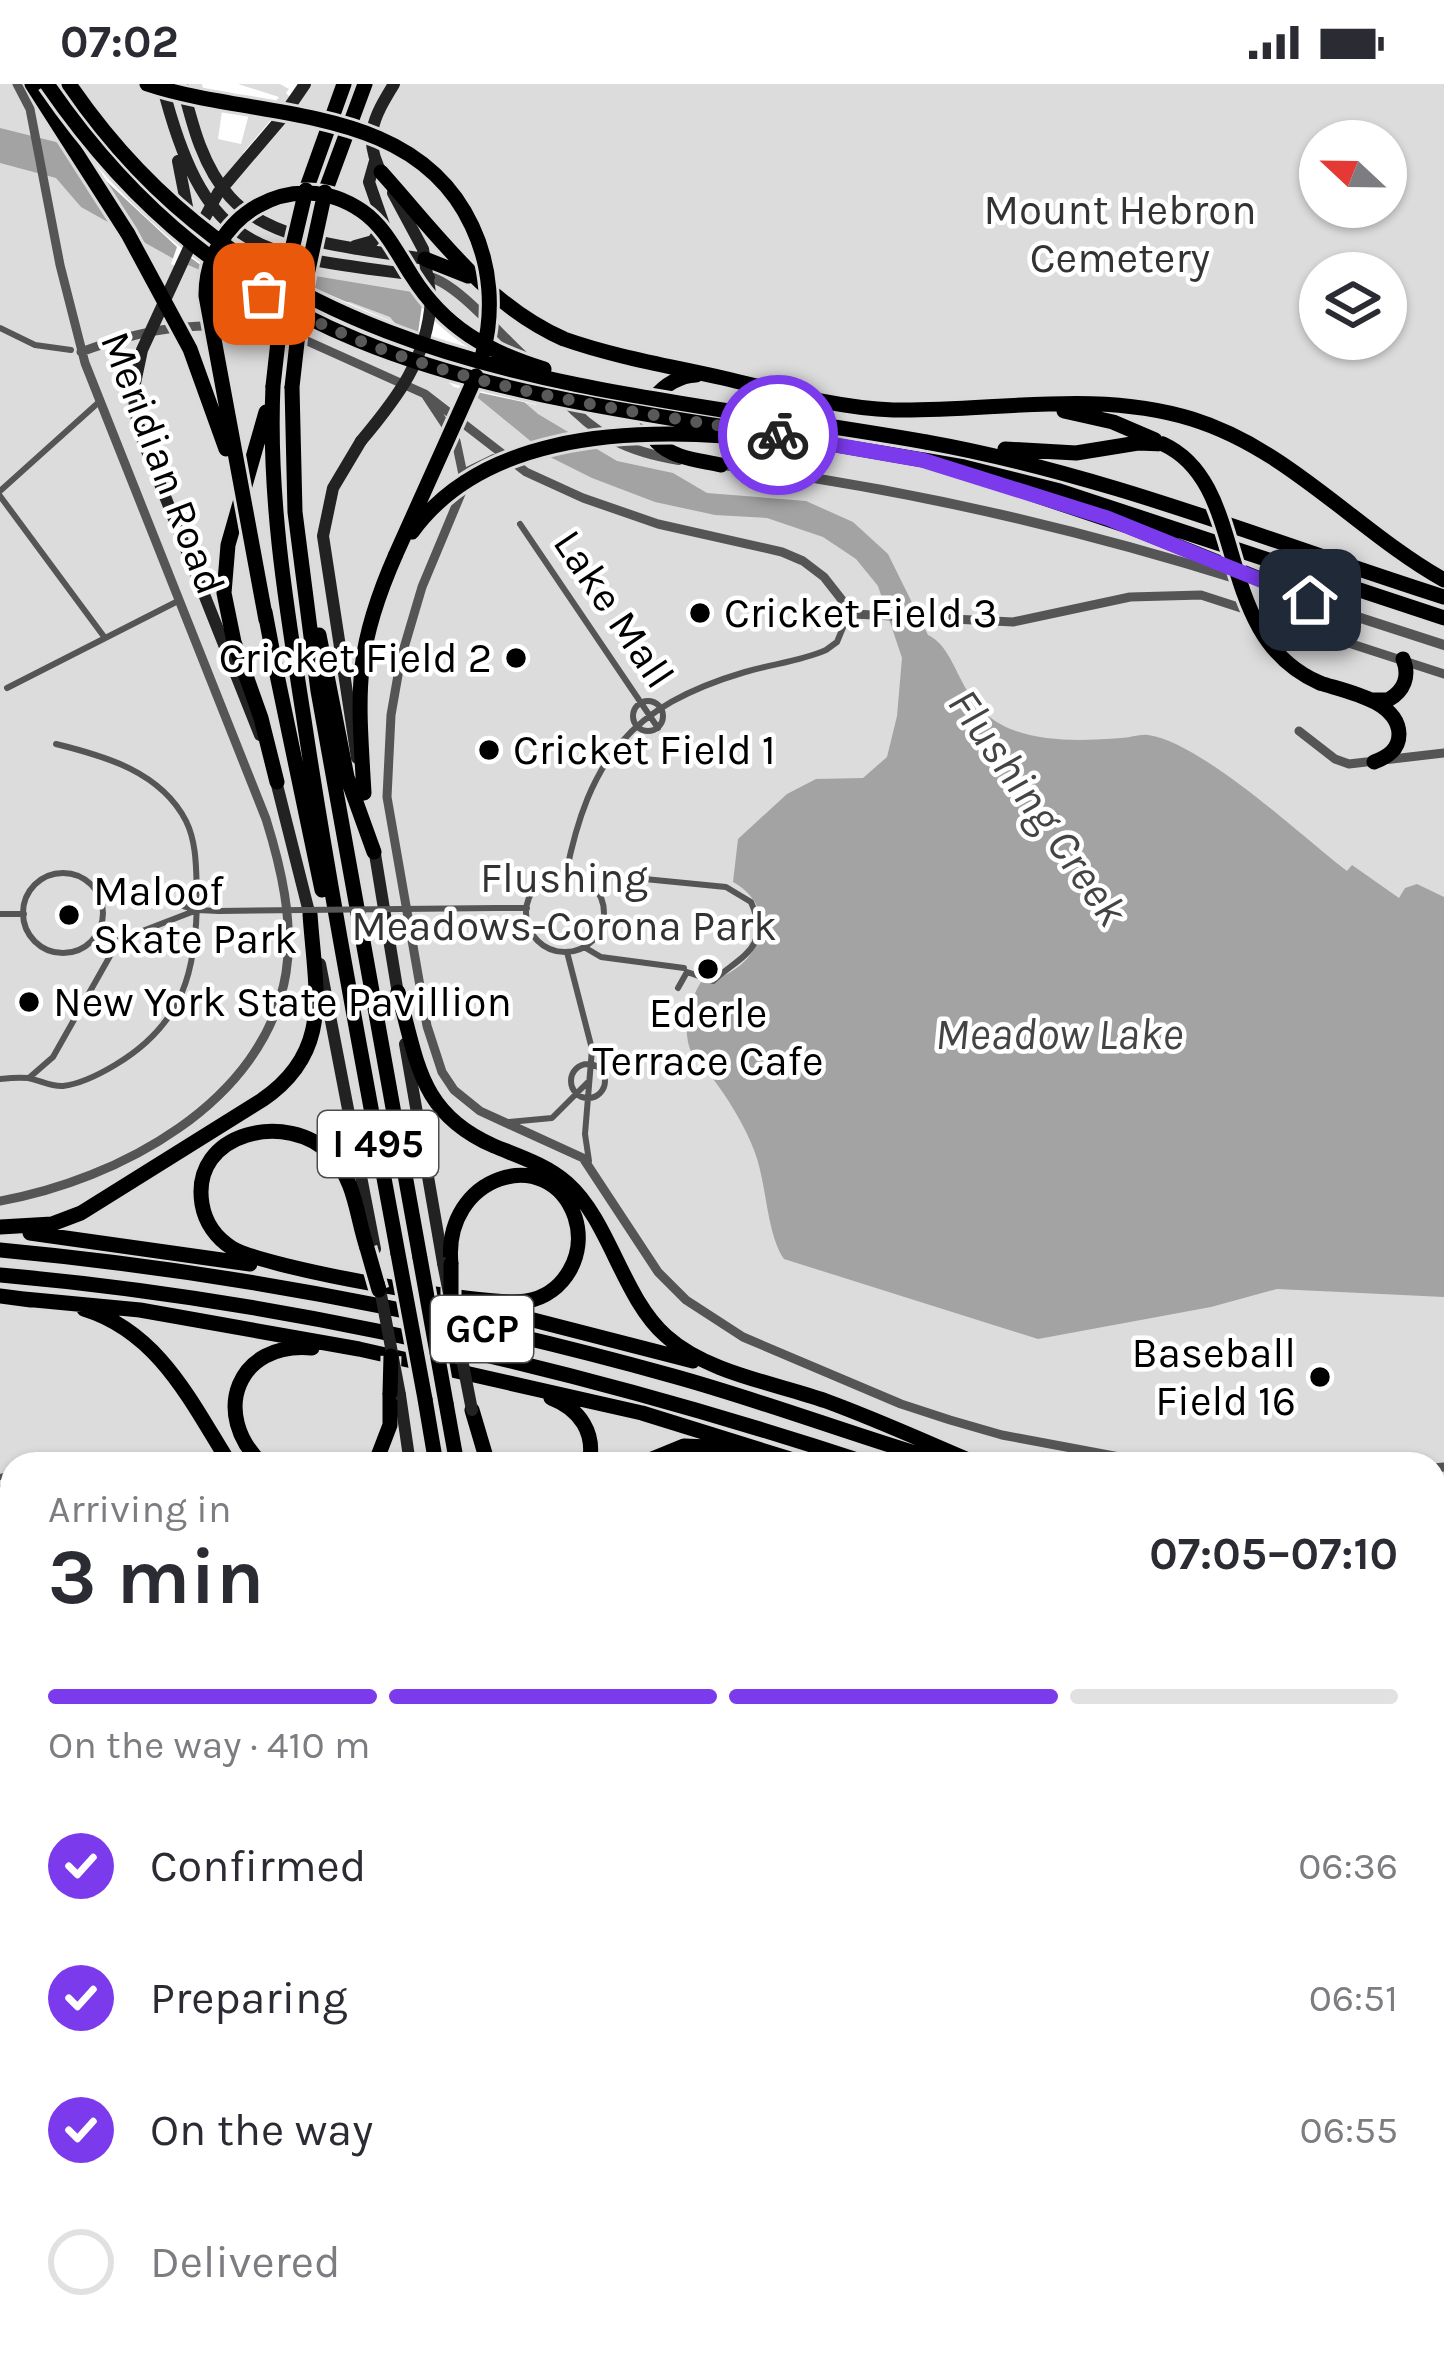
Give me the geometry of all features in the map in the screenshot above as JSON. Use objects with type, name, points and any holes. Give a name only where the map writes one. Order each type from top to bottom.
[{"type":"highway","points":[[32,84],[138,249],[196,362],[226,451],[266,620]]},
{"type":"highway","points":[[47,84],[110,168],[169,225],[248,284],[338,332],[417,364],[499,387],[814,441]]},
{"type":"highway","points":[[69,84],[124,156],[168,201],[231,251],[292,290],[369,326],[502,370],[1101,482],[1444,597]]},
{"type":"highway","points":[[146,84],[381,137],[431,170],[470,222],[489,286],[486,341],[474,380],[371,614],[359,671],[364,793]]},
{"type":"highway","name":"I 495","points":[[344,84],[306,190],[282,296],[273,386],[272,467],[279,551],[322,835],[434,1452]]},
{"type":"highway","name":"I 495","points":[[365,84],[326,192],[302,298],[292,387],[292,461],[303,578],[334,790],[455,1452]]},
{"type":"highway","points":[[378,166],[485,288]]},
{"type":"highway","points":[[358,1033],[334,964],[206,296],[214,250],[253,207],[299,192],[327,195],[352,205],[380,227],[434,306],[469,337],[516,360],[610,390]]},
{"type":"highway","points":[[425,259],[453,268],[525,319],[564,339],[728,379],[872,408],[1126,405],[1208,424],[1274,458],[1444,580]]},
{"type":"highway","points":[[721,465],[673,454],[660,446],[651,435],[649,412],[660,389],[681,376],[728,379]]},
{"type":"highway","points":[[273,386],[229,545],[224,592],[234,642],[262,718],[277,782]]},
{"type":"highway","points":[[1015,406],[1102,418],[1184,455],[1201,474],[1253,618],[1267,644],[1294,670],[1369,700],[1392,717],[1399,735],[1390,753],[1374,762]]},
{"type":"highway","points":[[396,554],[422,518],[450,492],[492,469],[551,448],[646,433],[924,451],[1063,454],[1163,444]]},
{"type":"highway","points":[[924,451],[1342,612]]},
{"type":"highway","points":[[924,451],[1083,497],[1444,618]]},
{"type":"highway","points":[[303,578],[324,651],[347,777],[374,852]]},
{"type":"highway","points":[[1369,700],[1388,700],[1399,691],[1406,676],[1403,659]]},
{"type":"highway","points":[[0,1229],[43,1225],[81,1213],[262,1100],[289,1078],[305,1055],[317,1012],[310,914]]},
{"type":"highway","points":[[398,992],[419,1073],[443,1114],[469,1134],[566,1182],[581,1199],[660,1331],[697,1356],[829,1402],[949,1452]]},
{"type":"highway","points":[[295,1267],[235,1250],[215,1233],[206,1217],[201,1190],[205,1172],[221,1148],[244,1134],[287,1132],[324,1149],[350,1183],[379,1289]]},
{"type":"highway","points":[[429,1293],[507,1303],[545,1295],[565,1280],[578,1242],[575,1218],[563,1198],[538,1181],[515,1177],[490,1181],[469,1196],[455,1218],[449,1244],[447,1264],[452,1296]]},
{"type":"highway","points":[[0,1229],[295,1267],[429,1293],[738,1372]]},
{"type":"highway","name":"GCP","points":[[0,1250],[239,1282],[538,1341],[716,1388],[914,1452]]},
{"type":"highway","name":"GCP","points":[[0,1275],[241,1306],[503,1358],[680,1403],[833,1452]]},
{"type":"highway","points":[[0,1296],[209,1321],[395,1358],[642,1413],[767,1452]]},
{"type":"highway","points":[[24,1299],[97,1313],[142,1340],[174,1375],[222,1452]]},
{"type":"highway","points":[[251,1452],[243,1443],[234,1415],[238,1387],[260,1358],[300,1347],[395,1358]]},
{"type":"highway","points":[[380,1452],[396,1394],[395,1358]]},
{"type":"highway","points":[[479,1377],[569,1407],[588,1432],[589,1452]]},
{"type":"highway","points":[[472,1410],[481,1452]]},
{"type":"highway","points":[[668,1452],[713,1444],[750,1452]]},
{"type":"main road","points":[[162,84],[193,230]]},
{"type":"main road","points":[[182,84],[200,144],[222,187],[242,208],[265,221],[344,248],[425,259]]},
{"type":"main road","points":[[304,84],[193,230],[142,350],[134,388],[135,412],[277,782],[310,914],[371,1249]]},
{"type":"main road","points":[[394,84],[370,131],[378,166],[419,238],[425,259],[431,299],[425,341],[411,376],[361,441],[333,488],[323,536],[447,1264]]},
{"type":"main road","points":[[171,120],[186,164],[209,206],[238,233],[267,247],[346,267],[429,277]]},
{"type":"main road","points":[[344,248],[366,244],[382,230],[384,220],[369,182],[378,166]]},
{"type":"main road","points":[[379,1289],[395,1358]]},
{"type":"main road","points":[[452,1296],[472,1410]]},
{"type":"main road","points":[[396,1394],[408,1452]]},
{"type":"street","name":"Meridian Road","points":[[0,1202],[111,1166],[186,1122],[244,1064],[262,1039],[278,1002],[288,942],[278,862],[261,804],[76,351],[33,126],[17,84]]},
{"type":"street","points":[[429,277],[454,287],[607,439],[648,454],[937,500],[1052,525],[1146,550],[1444,647]]},
{"type":"street","points":[[0,328],[35,345],[76,351],[172,326],[218,322],[282,330],[425,394],[526,472],[658,524],[803,560],[824,577],[847,610],[1013,622],[1142,595],[1201,595],[1444,674]]},
{"type":"street","points":[[425,394],[456,440],[464,473],[461,500],[422,586],[391,715],[387,797],[405,916],[435,1054],[454,1090],[480,1111],[590,1164]]},
{"type":"street","points":[[99,402],[0,494],[104,638]]},
{"type":"street","points":[[464,473],[503,454]]},
{"type":"street","name":"Lake Mall","points":[[520,524],[658,728]]},
{"type":"street","points":[[7,688],[181,600]]},
{"type":"street","points":[[566,874],[590,787],[636,726],[660,708],[714,682],[826,650],[837,642],[844,625]]},
{"type":"street","points":[[650,701],[660,708],[663,719],[658,728],[649,732],[636,726],[634,711],[640,704],[650,701]]},
{"type":"street","points":[[1299,731],[1340,761],[1374,762],[1444,753]]},
{"type":"street","points":[[0,1078],[62,1086],[101,1073],[157,1036],[171,1016],[190,968],[195,851],[185,818],[129,766],[56,744]]},
{"type":"street","points":[[61,873],[89,882],[103,906],[94,937],[63,955],[35,942],[24,914],[30,892],[40,880],[61,873]]},
{"type":"street","points":[[566,874],[588,882],[604,912],[598,934],[584,947],[567,952],[554,951],[536,939],[526,908],[544,880],[566,874]]},
{"type":"street","points":[[588,882],[604,875],[726,887],[751,902],[758,927],[748,955],[713,981],[687,972],[678,988]]},
{"type":"street","points":[[119,886],[196,910],[526,908]]},
{"type":"street","points":[[28,1078],[53,1057],[118,940],[196,910]]},
{"type":"street","points":[[0,914],[24,914]]},
{"type":"street","points":[[584,947],[601,956],[684,968]]},
{"type":"street","points":[[567,952],[592,1049],[586,1134],[590,1164],[658,1271],[686,1300],[743,1337],[901,1405],[984,1430],[1095,1452]]},
{"type":"street","points":[[591,1064],[602,1070],[605,1083],[599,1095],[589,1099],[577,1094],[572,1075],[579,1066],[591,1064]]},
{"type":"street","points":[[507,1122],[552,1118],[590,1080]]},
{"type":"green space","name":"Flushing Meadows-Corona Park","points":[[0,84],[202,84],[206,101],[223,104],[218,139],[241,144],[250,110],[267,113],[279,97],[238,84],[280,84],[289,89],[290,97],[243,153],[253,157],[310,84],[1444,84],[1444,1452],[0,1452]]},
{"type":"water","name":"Meadow Lake","points":[[0,128],[56,142],[134,196],[279,270],[412,292],[489,372],[538,414],[617,461],[673,473],[707,493],[806,501],[853,522],[888,554],[928,635],[946,652],[975,702],[1002,725],[1060,739],[1145,735],[1170,741],[1223,772],[1347,871],[1352,865],[1399,898],[1405,888],[1417,884],[1444,897],[1444,1297],[1277,1289],[1211,1307],[1038,1339],[784,1259],[754,1150],[729,1102],[690,1050],[687,1021],[701,982],[715,981],[740,965],[761,930],[756,904],[733,882],[738,839],[787,794],[816,779],[863,778],[887,757],[897,716],[902,658],[878,586],[856,559],[823,537],[767,518],[715,515],[655,502],[550,457],[411,343],[390,317],[350,302],[277,299],[174,259],[81,207],[56,178],[0,163]]},
{"type":"pier","points":[[61,139],[237,252],[276,267],[278,263],[315,270],[312,287],[418,333],[422,305],[409,286],[415,287],[493,368],[537,405],[454,387],[386,322],[349,308],[275,305],[251,298],[213,274],[211,281],[200,276],[202,266],[191,258],[185,270],[171,264],[177,247]]},
{"type":"way so far","points":[[264,294],[374,348],[475,381],[778,435]]},
{"type":"place","name":"Cricket Field 3","points":[[700,613]]},
{"type":"place","name":"Cricket Field 2","points":[[516,658]]},
{"type":"place","name":"Cricket Field 1","points":[[489,750]]},
{"type":"place","name":"Maloof Skate Park","points":[[69,915]]},
{"type":"place","name":"Ederle Terrace Cafe","points":[[708,969]]},
{"type":"place","name":"New York State Pavillion","points":[[29,1002]]},
{"type":"place","name":"Baseball Field 16","points":[[1320,1377]]},
{"type":"route","points":[[778,435],[922,460],[1107,518],[1310,600]]},
{"type":"park label","name":"Mount Hebron Cemetery","points":[[1120,234]]},
{"type":"water label","name":"Flushing Creek","points":[[1038,807]]}]
